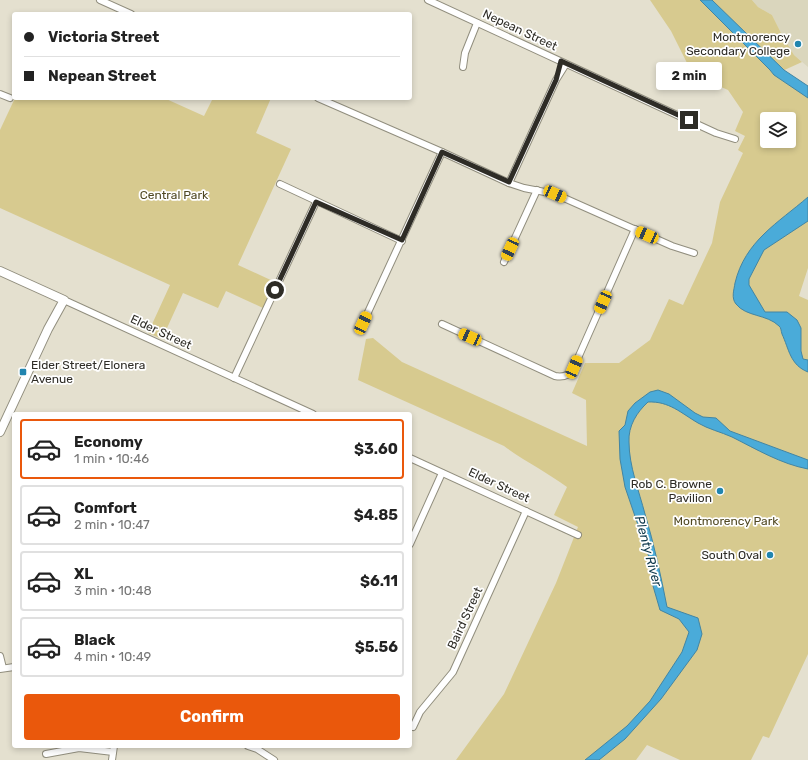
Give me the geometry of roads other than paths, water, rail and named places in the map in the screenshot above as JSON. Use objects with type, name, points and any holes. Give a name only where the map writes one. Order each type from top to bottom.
[{"type":"street","points":[[100,0],[127,12]]},
{"type":"street","name":"Nepean Street","points":[[428,0],[716,133],[735,139]]},
{"type":"street","points":[[463,67],[465,53],[477,22]]},
{"type":"street","points":[[509,182],[563,62]]},
{"type":"street","points":[[0,94],[10,98]]},
{"type":"street","points":[[323,100],[509,182],[524,188],[555,194],[672,246],[694,253]]},
{"type":"street","points":[[363,323],[442,152]]},
{"type":"street","points":[[280,184],[316,202],[402,240]]},
{"type":"street","points":[[504,262],[537,190]]},
{"type":"street","points":[[234,378],[316,202]]},
{"type":"street","points":[[442,324],[555,376],[564,377],[574,367],[634,229]]},
{"type":"street","name":"Elder Street","points":[[0,271],[234,378],[297,411]]},
{"type":"street","points":[[0,432],[61,298]]},
{"type":"street","name":"Elder Street","points":[[412,459],[578,535]]},
{"type":"street","points":[[412,540],[442,472]]},
{"type":"street","name":"Baird Street","points":[[413,727],[420,712],[453,672],[526,511]]},
{"type":"street","points":[[0,656],[1,668],[12,667]]},
{"type":"street","points":[[46,754],[79,748],[113,749],[112,760]]},
{"type":"street","points":[[254,748],[274,760]]},
{"type":"water","points":[[700,0],[712,0],[784,70],[808,86],[808,98],[774,75]]},
{"type":"water","points":[[808,197],[808,221],[764,250],[749,279],[749,285],[765,312],[787,312],[797,320],[801,328],[801,351],[803,359],[808,360],[808,372],[802,369],[794,361],[780,327],[769,319],[751,314],[740,308],[734,302],[733,297],[735,283],[740,268],[746,256],[755,244],[774,225]]},
{"type":"water","name":"Plenty River","points":[[658,390],[669,394],[703,417],[716,418],[730,431],[808,460],[808,469],[778,460],[732,437],[706,427],[674,408],[662,403],[648,402],[640,410],[630,430],[629,451],[660,572],[667,607],[698,618],[702,634],[697,650],[661,699],[625,739],[599,760],[585,760],[627,726],[650,701],[682,652],[689,632],[679,619],[660,610],[653,586],[651,563],[625,487],[620,459],[619,431],[625,425],[628,411],[635,403],[650,392]]},
{"type":"place","name":"Montmorency Secondary College","points":[[798,44]]},
{"type":"place","name":"Elder Street/Elonera Avenue","points":[[23,372]]},
{"type":"place","name":"Rob C. Browne Pavilion","points":[[720,491]]},
{"type":"place","name":"South Oval","points":[[770,555]]},
{"type":"park label","name":"Central Park","points":[[174,195]]},
{"type":"park label","name":"Montmorency Park","points":[[726,521]]}]
